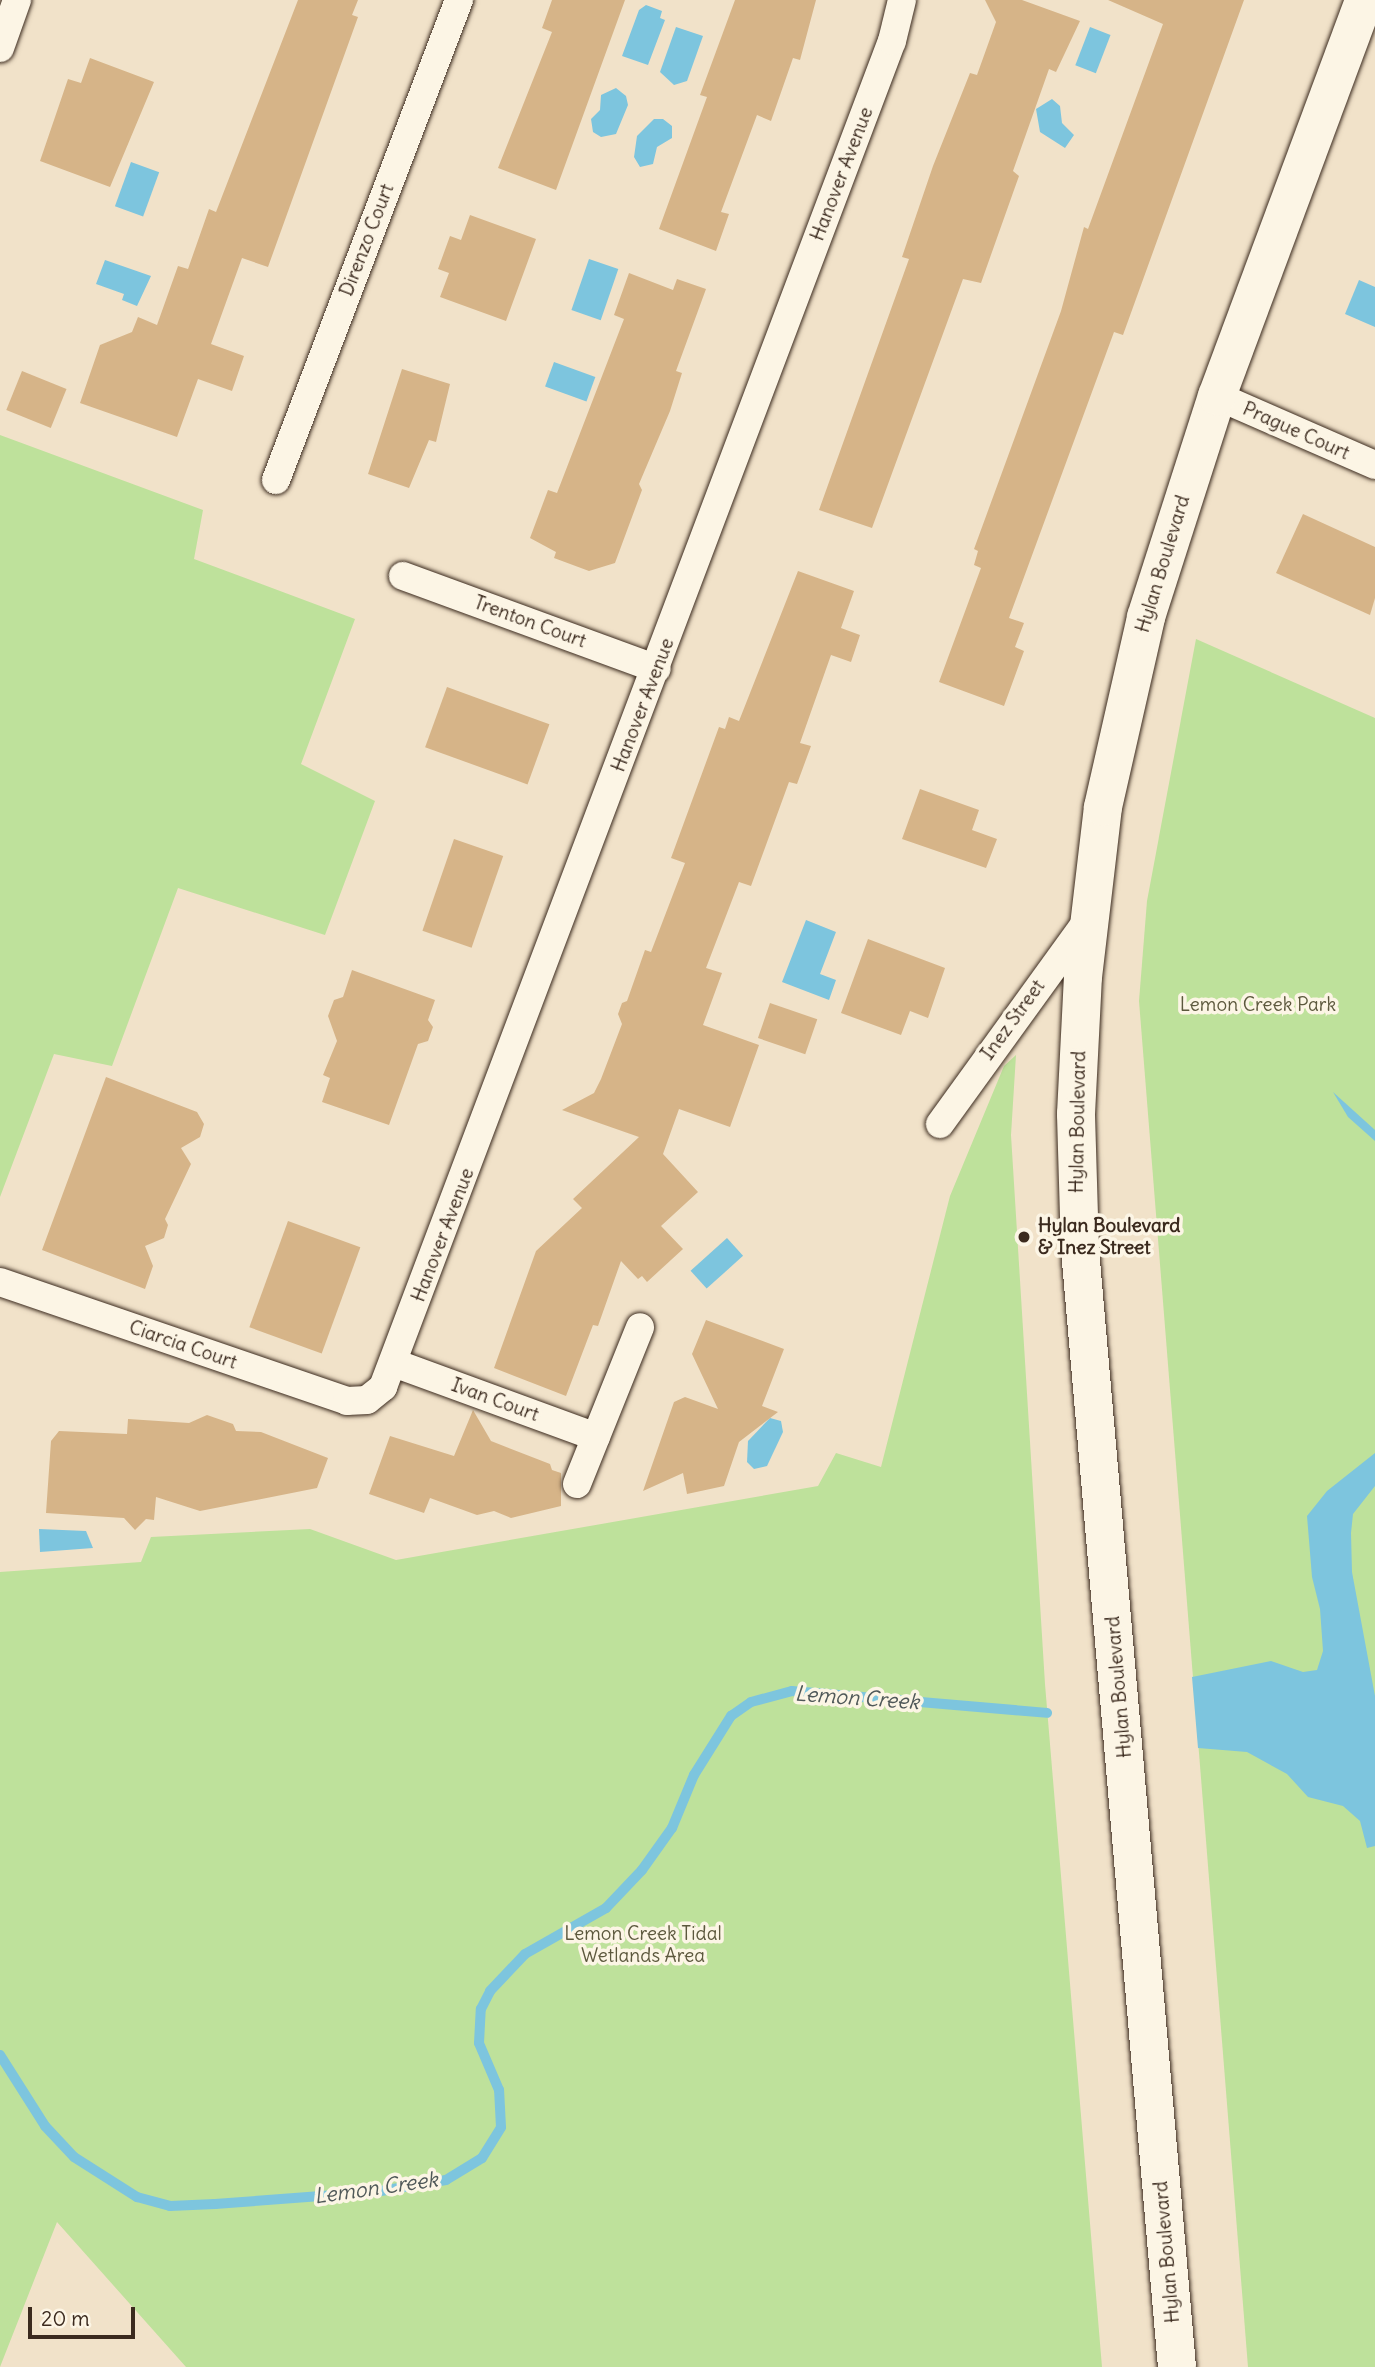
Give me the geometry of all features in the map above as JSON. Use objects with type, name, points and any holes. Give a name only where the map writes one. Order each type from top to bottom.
[{"type":"main road","name":"Hylan Boulevard","points":[[1177,2367],[1076,1180],[1088,918],[1104,807],[1129,677],[1217,396],[1364,0]]},
{"type":"street","points":[[0,48],[18,0]]},
{"type":"street","name":"Direnzo Court","points":[[276,480],[458,0]]},
{"type":"street","name":"Hanover Avenue","points":[[367,1400],[383,1387],[394,1363],[892,41],[902,0]]},
{"type":"street","name":"Prague Court","points":[[1217,396],[1375,466]]},
{"type":"street","name":"Trenton Court","points":[[403,576],[657,669]]},
{"type":"street","name":"Inez Street","points":[[940,1124],[1088,918]]},
{"type":"street","name":"Ciarcia Court","points":[[0,1282],[347,1401],[367,1400]]},
{"type":"street","points":[[577,1484],[640,1327]]},
{"type":"street","name":"Ivan Court","points":[[394,1363],[596,1437]]},
{"type":"green space","points":[[0,435],[203,510],[194,559],[355,619],[301,764],[375,801],[325,935],[178,888],[112,1066],[54,1054],[0,1197]]},
{"type":"green space","name":"Lemon Creek Park","points":[[1196,639],[1375,718],[1375,2367],[1248,2367],[1139,1001],[1147,901]]},
{"type":"green space","name":"Lemon Creek Tidal Wetlands Area","points":[[1016,1055],[1011,1135],[1045,1684],[1102,2367],[186,2367],[57,2222],[0,2367],[0,1572],[141,1562],[151,1537],[310,1529],[396,1560],[818,1486],[836,1453],[881,1467],[950,1196],[1004,1066]]},
{"type":"water","points":[[646,5],[662,11],[660,18],[665,20],[648,65],[622,56],[639,10]]},
{"type":"water","points":[[676,27],[703,36],[687,81],[674,85],[660,72]]},
{"type":"water","points":[[1090,27],[1111,35],[1096,73],[1075,65]]},
{"type":"water","points":[[616,88],[626,96],[628,105],[616,134],[601,137],[593,132],[591,119],[600,110],[601,95]]},
{"type":"water","points":[[1052,99],[1060,106],[1062,123],[1074,135],[1065,148],[1040,132],[1036,109]]},
{"type":"water","points":[[654,119],[663,119],[672,126],[672,138],[657,147],[653,164],[640,167],[634,157],[637,136]]},
{"type":"water","points":[[131,162],[159,172],[143,216],[115,206]]},
{"type":"water","points":[[589,259],[618,269],[601,320],[571,310]]},
{"type":"water","points":[[105,260],[151,276],[137,306],[122,300],[124,294],[96,284]]},
{"type":"water","points":[[1359,280],[1375,287],[1375,327],[1345,314]]},
{"type":"water","points":[[554,362],[595,377],[586,401],[545,386]]},
{"type":"water","points":[[806,920],[836,932],[820,974],[836,980],[829,1000],[782,982]]},
{"type":"water","points":[[1333,1092],[1375,1130],[1375,1141],[1348,1117]]},
{"type":"water","points":[[727,1238],[743,1256],[707,1289],[691,1271]]},
{"type":"water","points":[[770,1418],[781,1421],[783,1432],[767,1466],[754,1469],[747,1462],[748,1441]]},
{"type":"water","points":[[1375,1453],[1375,1486],[1353,1514],[1351,1533],[1352,1572],[1375,1696],[1375,1846],[1367,1848],[1360,1821],[1343,1806],[1308,1797],[1287,1774],[1247,1752],[1198,1748],[1192,1677],[1271,1661],[1303,1672],[1317,1670],[1323,1651],[1320,1609],[1312,1577],[1307,1516],[1327,1491]]},
{"type":"water","points":[[39,1529],[86,1531],[93,1548],[40,1552]]},
{"type":"building","points":[[298,0],[358,0],[352,15],[358,17],[268,267],[242,258],[211,344],[244,356],[232,391],[198,379],[177,437],[80,403],[100,345],[132,332],[138,317],[157,325],[178,266],[188,269],[209,209],[216,212]]},
{"type":"building","points":[[552,0],[625,0],[556,190],[498,168],[552,32],[542,28]]},
{"type":"building","points":[[735,0],[816,0],[800,60],[793,58],[771,121],[757,115],[721,212],[729,214],[716,251],[659,229],[707,97],[700,95]]},
{"type":"building","points":[[985,0],[1022,0],[1080,21],[1056,72],[1049,69],[1013,171],[1019,176],[981,283],[963,279],[872,528],[819,510],[909,259],[902,257],[933,166],[970,73],[977,75],[996,22]]},
{"type":"building","points":[[1108,0],[1244,0],[1123,335],[1114,332],[1009,618],[1024,623],[1015,647],[1024,651],[1004,706],[939,682],[981,568],[974,565],[978,551],[974,549],[1061,311],[1084,227],[1088,229],[1163,24]]},
{"type":"building","points":[[90,58],[154,82],[110,187],[40,161],[68,79],[81,83]]},
{"type":"building","points":[[470,215],[536,239],[506,321],[440,297],[449,273],[438,269],[450,236],[461,240]]},
{"type":"building","points":[[629,273],[673,290],[677,279],[706,289],[676,371],[682,373],[670,411],[639,484],[642,490],[615,563],[589,571],[554,558],[556,552],[530,538],[548,490],[557,493],[624,319],[614,315]]},
{"type":"building","points":[[402,369],[450,384],[436,442],[429,440],[409,488],[368,474]]},
{"type":"building","points":[[22,371],[67,389],[51,428],[6,410]]},
{"type":"building","points":[[1303,514],[1375,547],[1375,598],[1370,615],[1276,573]]},
{"type":"building","points":[[798,571],[854,591],[841,628],[860,635],[851,662],[831,655],[800,743],[811,746],[797,784],[789,782],[751,886],[739,882],[706,968],[722,973],[703,1025],[759,1045],[730,1127],[679,1109],[663,1154],[698,1192],[661,1226],[683,1249],[647,1282],[642,1276],[638,1279],[621,1261],[598,1326],[593,1325],[566,1396],[494,1368],[536,1251],[582,1208],[573,1199],[639,1137],[562,1110],[594,1093],[601,1079],[622,1024],[618,1014],[622,1003],[627,1001],[645,950],[651,952],[685,863],[671,858],[719,727],[725,729],[729,717],[739,721]]},
{"type":"building","points":[[447,687],[549,724],[528,784],[425,747]]},
{"type":"building","points":[[920,789],[979,810],[972,830],[997,839],[986,868],[902,839]]},
{"type":"building","points":[[454,839],[503,856],[472,948],[422,931]]},
{"type":"building","points":[[868,939],[945,968],[928,1018],[910,1011],[901,1035],[841,1013]]},
{"type":"building","points":[[352,970],[435,1000],[428,1020],[433,1027],[428,1041],[418,1044],[389,1125],[322,1102],[330,1078],[323,1075],[337,1041],[328,1016],[334,1000],[343,997]]},
{"type":"building","points":[[770,1003],[817,1019],[805,1054],[758,1038]]},
{"type":"building","points":[[106,1077],[197,1112],[204,1124],[200,1137],[181,1148],[191,1164],[165,1219],[168,1225],[164,1238],[145,1246],[153,1266],[145,1289],[42,1250]]},
{"type":"building","points":[[288,1221],[360,1247],[322,1354],[249,1327]]},
{"type":"building","points":[[706,1320],[784,1349],[762,1406],[778,1412],[739,1442],[724,1486],[687,1494],[683,1473],[643,1491],[674,1402],[685,1397],[718,1409],[692,1354]]},
{"type":"building","points":[[473,1410],[491,1441],[550,1464],[552,1470],[561,1473],[561,1506],[511,1518],[494,1511],[477,1515],[430,1498],[424,1513],[369,1494],[390,1436],[454,1456]]},
{"type":"building","points":[[207,1415],[233,1424],[236,1431],[261,1432],[328,1458],[317,1488],[200,1511],[156,1497],[154,1520],[146,1519],[135,1530],[124,1518],[46,1513],[51,1441],[59,1431],[127,1434],[128,1419],[189,1423]]},
{"type":"waterway","name":"Lemon Creek","points":[[0,2055],[45,2126],[74,2157],[137,2197],[170,2206],[215,2204],[375,2192],[446,2180],[482,2158],[501,2127],[499,2090],[479,2043],[481,2009],[490,1991],[525,1954],[606,1908],[642,1870],[672,1828],[694,1775],[731,1716],[751,1702],[792,1691],[1047,1713]]},
{"type":"place","name":"Hylan Boulevard & Inez Street","points":[[1024,1237]]}]
